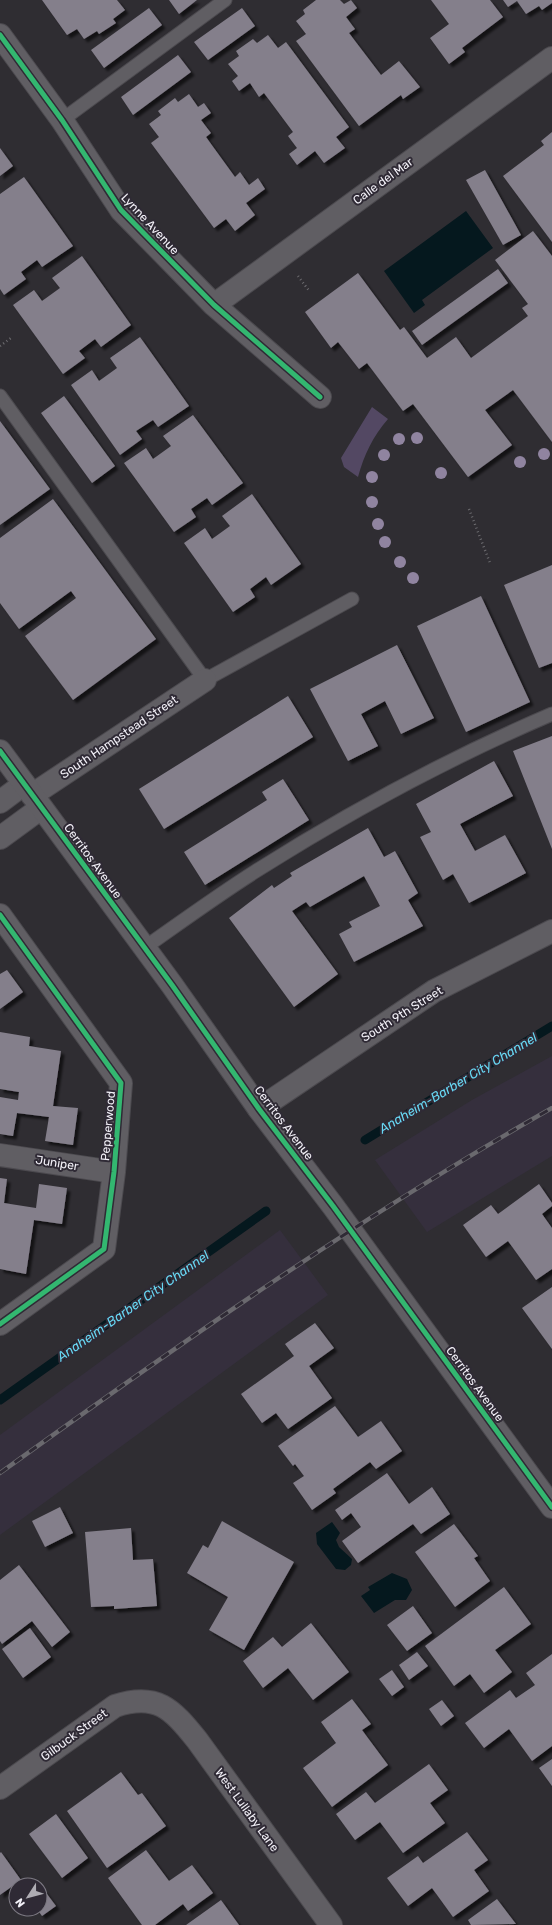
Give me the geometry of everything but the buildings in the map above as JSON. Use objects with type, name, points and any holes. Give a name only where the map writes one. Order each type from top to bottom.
[{"type":"street","name":"Lynne Avenue","points":[[0,35],[62,120],[121,210],[214,305],[320,397]]},
{"type":"street","name":"Calle del Mar","points":[[214,305],[552,58]]},
{"type":"street","name":"South Hampstead Street","points":[[0,838],[33,796],[205,680]]},
{"type":"street","name":"Cerritos Avenue","points":[[0,751],[259,1109],[329,1200],[552,1507]]},
{"type":"street","name":"South Hampstead Street","points":[[0,802],[33,796]]},
{"type":"street","name":"Pepperwood","points":[[0,915],[121,1083],[114,1172],[104,1249],[0,1324]]},
{"type":"street","name":"South 9th Street","points":[[259,1109],[434,992],[552,931]]},
{"type":"street","name":"Juniper","points":[[0,1155],[114,1172]]},
{"type":"street","name":"Gilbuck Street","points":[[0,1788],[115,1706],[128,1701],[142,1700],[155,1702]]},
{"type":"street","name":"West Lullaby Lane","points":[[155,1702],[169,1708],[185,1725],[331,1925]]},
{"type":"lane","points":[[62,120],[225,0]]},
{"type":"lane","points":[[0,396],[205,680],[352,599]]},
{"type":"lane","points":[[144,948],[254,872],[340,819],[475,748],[552,714]]},
{"type":"path","points":[[295,272],[310,292]]},
{"type":"path","points":[[0,346],[11,338]]},
{"type":"path","points":[[469,509],[490,563]]},
{"type":"shaded area","points":[[372,407],[388,419],[370,446],[358,477],[344,467],[341,458]]},
{"type":"shaded area","points":[[552,1056],[552,1156],[427,1232],[375,1160],[472,1100]]},
{"type":"shaded area","points":[[280,1230],[328,1295],[0,1535],[0,1435]]},
{"type":"water","points":[[466,211],[493,248],[422,300],[425,305],[414,313],[384,271]]},
{"type":"water","points":[[332,1522],[340,1533],[336,1540],[339,1547],[352,1559],[351,1565],[345,1570],[336,1569],[317,1544],[316,1533]]},
{"type":"water","points":[[392,1573],[407,1579],[412,1590],[406,1600],[395,1600],[374,1613],[361,1596],[370,1590],[368,1587]]},
{"type":"waterway","name":"Anaheim-Barber City Channel","points":[[365,1140],[552,1026]]},
{"type":"waterway","name":"Anaheim-Barber City Channel","points":[[0,1400],[266,1211]]},
{"type":"railway","points":[[0,1473],[135,1377],[340,1237],[480,1150],[552,1108]]},
{"type":"cycle path","points":[[0,35],[62,120],[121,210],[214,305],[320,397]]},
{"type":"cycle path","points":[[0,751],[172,985],[259,1109],[333,1206],[552,1507]]},
{"type":"cycle path","points":[[0,915],[121,1083],[114,1172],[104,1249],[0,1324]]}]
